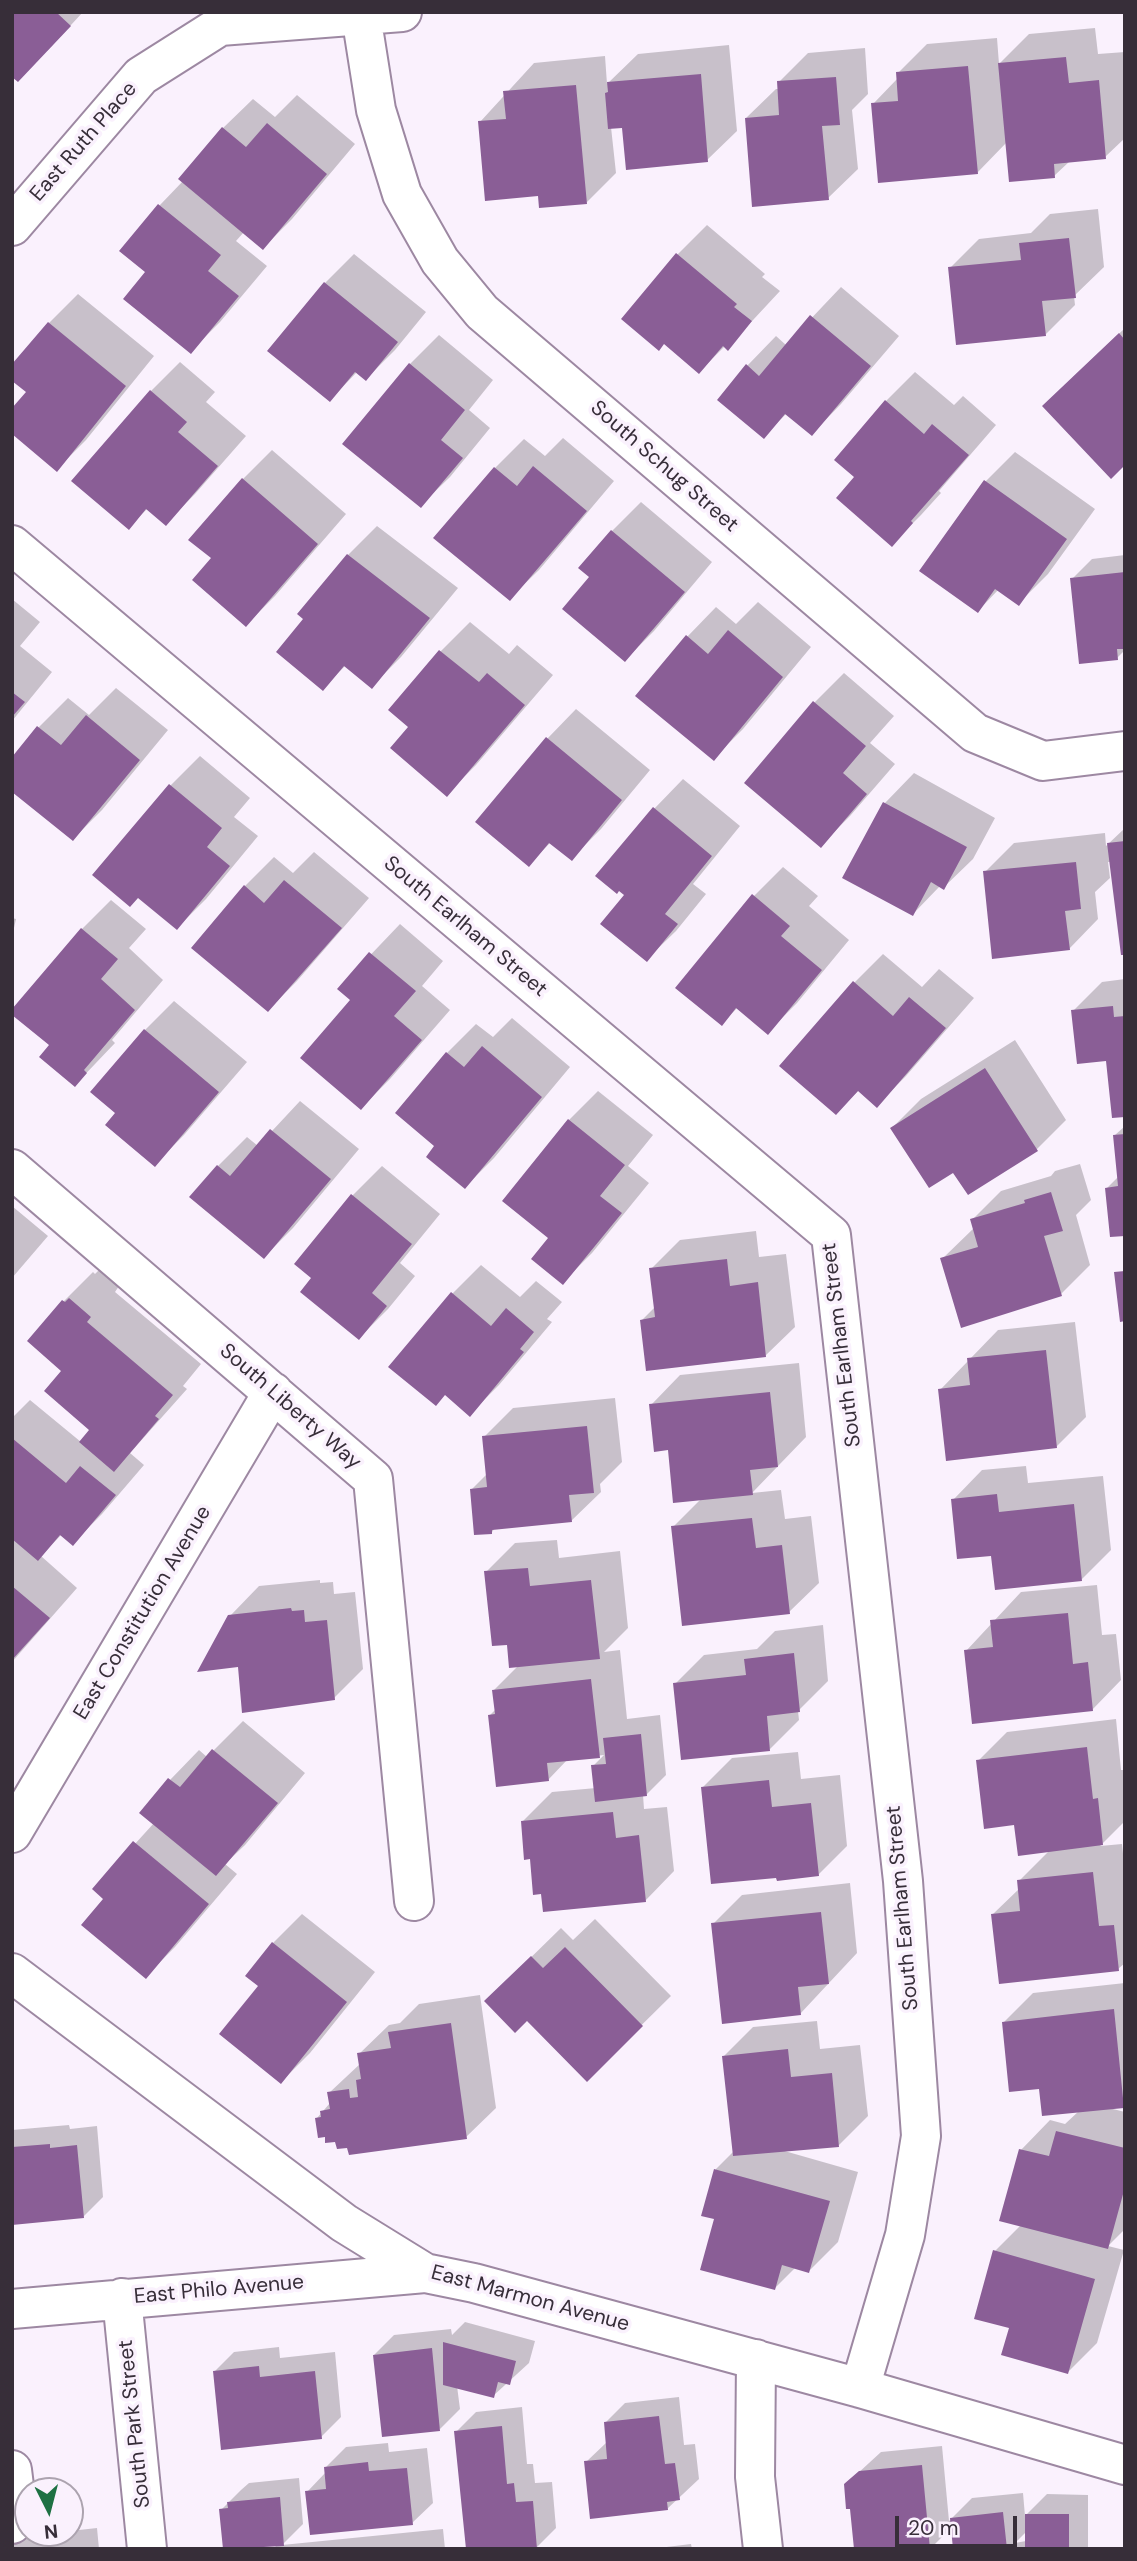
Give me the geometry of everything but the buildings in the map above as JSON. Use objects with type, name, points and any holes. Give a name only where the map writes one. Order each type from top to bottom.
[{"type":"street","name":"East Ruth Place","points":[[12,226],[141,76],[220,26],[402,12]]},
{"type":"street","name":"South Schug Street","points":[[361,15],[376,110],[402,194],[440,261],[482,312],[975,733],[1044,761],[1125,751]]},
{"type":"street","name":"South Earlham Street","points":[[12,545],[831,1236],[903,1881],[921,2136],[905,2235],[860,2388]]},
{"type":"street","name":"South Liberty Way","points":[[12,1168],[373,1479],[414,1901]]},
{"type":"street","name":"East Constitution Avenue","points":[[12,1833],[273,1392]]},
{"type":"street","name":"East Marmon Avenue","points":[[12,1973],[344,2223],[425,2273],[474,2283],[756,2359],[1125,2465]]},
{"type":"street","name":"East Philo Avenue","points":[[12,2309],[425,2273]]},
{"type":"street","name":"South Park Street","points":[[122,2298],[148,2549]]},
{"type":"street","points":[[756,2359],[755,2477],[763,2549]]},
{"type":"street","points":[[12,2470],[18,2518],[12,2524]]}]
